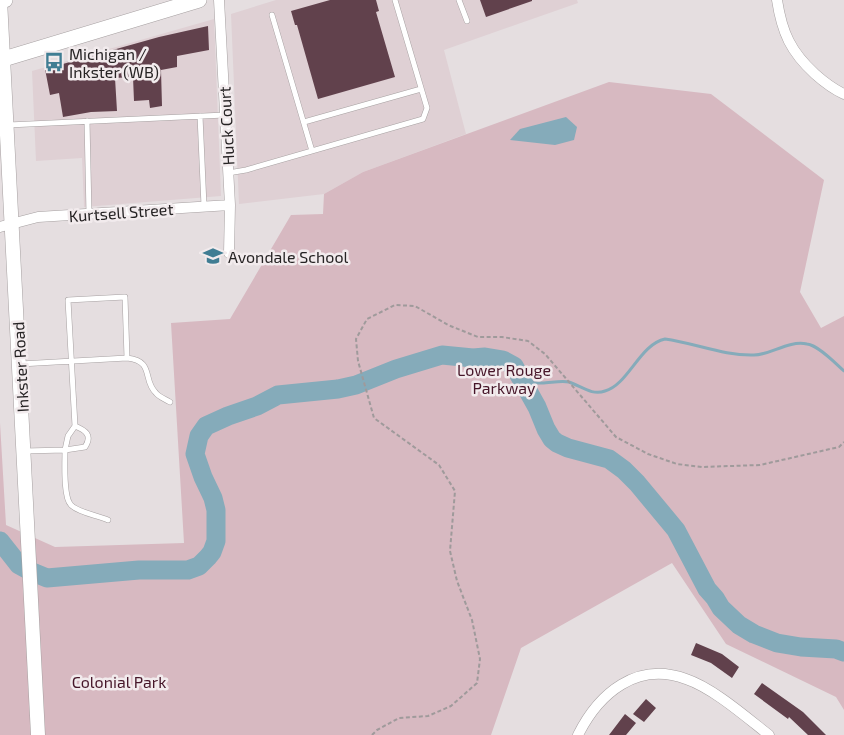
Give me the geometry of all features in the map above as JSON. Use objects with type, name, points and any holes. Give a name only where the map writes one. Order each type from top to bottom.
[{"type":"main road","points":[[0,1],[5,0]]},
{"type":"main road","points":[[2,60],[199,0]]},
{"type":"main road","name":"Inkster Road","points":[[0,1],[5,131],[6,226],[20,364],[38,735]]},
{"type":"street","name":"Huck Court","points":[[219,0],[230,205],[229,253]]},
{"type":"street","points":[[777,0],[779,14],[791,48],[800,60],[828,85],[844,94]]},
{"type":"street","name":"Kurtsell Street","points":[[6,226],[36,218],[230,205]]},
{"type":"street","points":[[578,735],[589,715],[611,691],[629,680],[657,674],[677,676],[696,682],[769,735]]},
{"type":"lane","points":[[228,173],[246,170],[423,119],[427,108],[395,0]]},
{"type":"lane","points":[[459,0],[467,21]]},
{"type":"lane","points":[[272,15],[312,151]]},
{"type":"lane","points":[[304,122],[421,90]]},
{"type":"lane","points":[[5,131],[87,121],[225,114]]},
{"type":"lane","points":[[200,116],[204,206]]},
{"type":"lane","points":[[87,121],[89,214]]},
{"type":"lane","points":[[108,520],[77,509],[69,502],[67,497],[65,450],[68,436],[75,426],[68,300],[125,297],[127,358]]},
{"type":"lane","points":[[20,364],[135,359],[144,366],[155,393],[170,402]]},
{"type":"lane","points":[[24,451],[81,449],[88,443],[88,434],[85,430],[75,426]]},
{"type":"path","points":[[372,735],[377,730],[399,718],[428,716],[451,706],[477,683],[480,659],[472,620],[457,581],[450,551],[455,491],[439,465],[374,418],[358,361],[356,339],[368,319],[395,305],[415,306],[448,325],[478,337],[502,337],[528,341],[545,354],[616,437],[648,454],[677,464],[702,467],[760,465],[839,447],[844,442]]},
{"type":"shaded area","points":[[276,0],[577,0],[578,3],[444,50],[466,134],[363,172],[324,194],[239,204],[231,14]]},
{"type":"shaded area","points":[[214,19],[221,196],[84,207],[82,158],[36,161],[32,71]]},
{"type":"green space","name":"Lower Rouge Parkway","points":[[609,82],[711,94],[824,180],[800,292],[821,328],[844,316],[844,710],[836,697],[726,644],[672,563],[521,648],[491,735],[0,735],[0,423],[6,525],[55,547],[184,543],[171,323],[230,319],[291,215],[323,214],[324,194],[363,172]]},
{"type":"water","points":[[566,117],[577,127],[574,140],[555,145],[510,140],[520,129]]},
{"type":"building","points":[[330,0],[376,0],[379,11],[376,12],[395,77],[318,99],[297,25],[295,25],[291,11]]},
{"type":"building","points":[[480,0],[532,0],[532,1],[486,17]]},
{"type":"building","points":[[208,26],[209,50],[177,56],[177,67],[161,70],[162,106],[150,108],[149,100],[134,101],[133,77],[115,78],[117,111],[91,112],[63,117],[59,93],[50,95],[45,69],[159,37]]},
{"type":"building","points":[[696,643],[722,654],[739,667],[732,678],[711,663],[691,655]]},
{"type":"building","points":[[762,683],[803,712],[826,735],[808,735],[789,717],[788,719],[754,694]]},
{"type":"building","points":[[646,699],[656,708],[644,722],[633,714]]},
{"type":"building","points":[[625,714],[636,723],[626,735],[609,735]]},
{"type":"waterway","points":[[523,382],[566,381],[591,391],[605,391],[621,381],[648,348],[656,342],[665,339],[743,355],[767,353],[793,344],[807,344],[821,351],[844,371]]},
{"type":"waterway","points":[[0,541],[19,565],[47,578],[139,570],[188,570],[199,566],[212,552],[216,541],[216,510],[195,454],[199,436],[206,426],[257,406],[278,395],[338,389],[356,385],[396,369],[442,355],[473,358],[485,357],[503,360],[514,366],[552,439],[568,448],[609,459],[637,483],[676,530],[707,589],[721,608],[739,625],[754,634],[777,643],[801,647],[836,649],[844,652]]},
{"type":"place","name":"Michigan / Inkster (WB)","points":[[54,62]]},
{"type":"place","name":"Avondale School","points":[[213,256]]},
{"type":"park label","name":"Colonial Park","points":[[119,681]]}]
